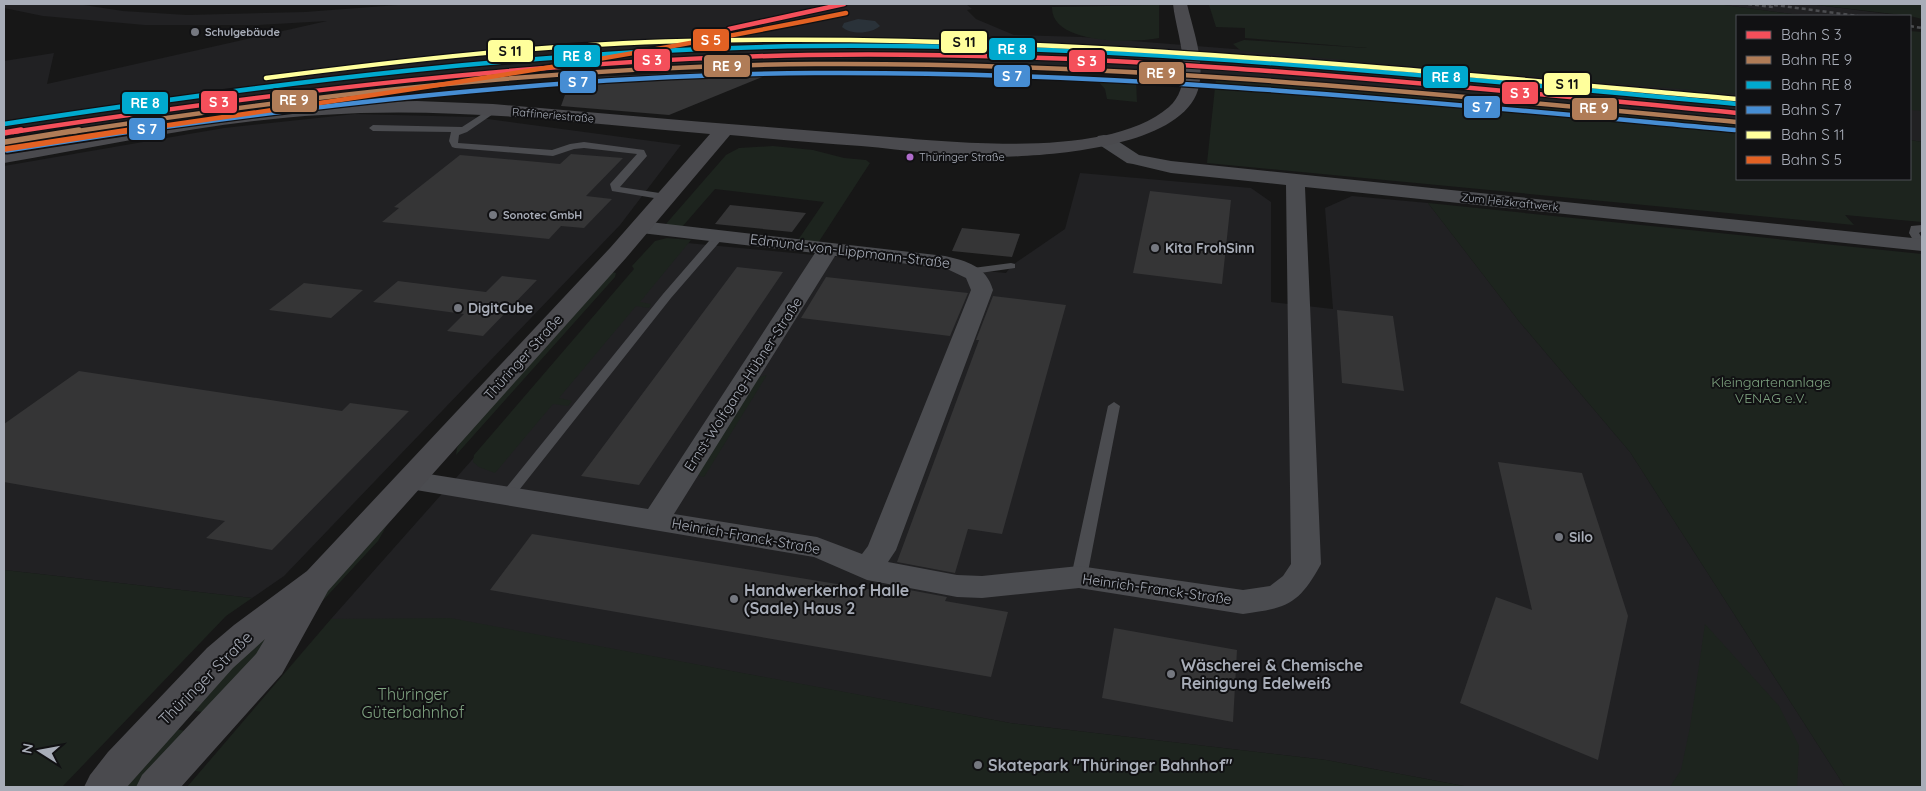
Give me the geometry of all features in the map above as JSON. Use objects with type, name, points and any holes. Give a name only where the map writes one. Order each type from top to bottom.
[{"type":"main road","name":"Raffineriestraße","points":[[4,156],[220,120],[291,112],[417,106],[494,110],[989,151],[1057,148],[1130,134],[1155,123],[1176,109],[1184,101],[1189,90],[1191,73],[1180,4]]},
{"type":"main road","name":"Thüringer Straße","points":[[104,787],[122,764],[220,658],[246,635],[319,580],[641,227],[724,130]]},
{"type":"main road","name":"Thüringer Straße","points":[[156,787],[269,664],[319,580]]},
{"type":"street","name":"Zum Heizkraftwerk","points":[[1104,140],[1124,154],[1151,164],[1295,180],[1922,239]]},
{"type":"street","name":"Heinrich-Franck-Straße","points":[[410,480],[817,547],[835,553],[867,569],[957,586],[982,587],[1079,577],[1243,602],[1265,600],[1281,594],[1296,584],[1306,564],[1295,180]]},
{"type":"street","name":"Edmund-von-Lippmann-Straße","points":[[641,227],[945,262],[973,271]]},
{"type":"street","name":"Ernst-Wolfgang-Hübner-Straße","points":[[656,520],[830,248]]},
{"type":"street","points":[[867,569],[881,550],[982,290],[980,280],[973,271]]},
{"type":"lane","points":[[494,110],[464,130],[455,133],[454,145],[553,153],[573,146],[584,145],[641,152],[642,156],[615,184],[615,189],[621,192],[666,197]]},
{"type":"lane","points":[[373,128],[464,130]]},
{"type":"lane","points":[[507,496],[667,296],[719,236]]},
{"type":"lane","points":[[973,271],[1011,266]]},
{"type":"lane","points":[[1079,577],[1114,406]]},
{"type":"shaded area","points":[[4,4],[77,4],[123,11],[187,15],[305,12],[411,4],[966,4],[972,9],[967,10],[976,19],[1014,35],[1082,37],[1310,55],[1736,93],[1736,125],[1126,70],[889,58],[576,68],[332,89],[191,118],[4,149],[4,61],[54,53],[47,84],[327,21],[258,25],[145,25],[43,16],[4,8]]},
{"type":"shaded area","points":[[1717,4],[1809,4],[1896,15],[1800,15]]},
{"type":"shaded area","points":[[858,19],[875,21],[880,26],[866,32],[850,31],[842,27],[844,23]]},
{"type":"shaded area","points":[[1911,108],[1922,109],[1922,142],[1911,140]]},
{"type":"shaded area","points":[[355,114],[473,117],[681,145],[620,225],[284,576],[252,598],[4,570],[4,166],[224,128]]},
{"type":"shaded area","points":[[1080,173],[1251,188],[1271,202],[1271,302],[1333,309],[1325,208],[1352,196],[1428,203],[1518,320],[1630,452],[1845,787],[1469,787],[1326,760],[1010,723],[450,619],[331,619],[666,241],[1006,273],[1011,266],[1065,229]]},
{"type":"green space","points":[[1203,4],[1717,4],[1800,15],[1736,15],[1736,94],[1241,51],[1233,44],[1244,40],[1367,48],[1245,38],[1245,28],[1216,27],[1209,5]]},
{"type":"green space","points":[[1809,4],[1922,4],[1922,19],[1911,15]]},
{"type":"green space","points":[[1159,5],[1159,38],[1132,41],[1096,39],[1079,35],[1065,29],[1055,19],[1052,7]]},
{"type":"green space","points":[[1911,31],[1922,32],[1922,111],[1911,110]]},
{"type":"green space","points":[[1095,78],[1136,80],[1137,102],[1107,99],[1105,89]]},
{"type":"green space","points":[[1216,78],[1736,125],[1736,180],[1911,180],[1911,140],[1922,142],[1922,222],[1845,215],[1854,225],[1207,163]]},
{"type":"green space","points":[[773,146],[813,150],[844,158],[866,160],[870,163],[818,243],[798,240],[824,202],[715,189],[682,227],[665,225],[726,155],[739,148]]},
{"type":"green space","name":"Kleingartenanlage VENAG e.V.","points":[[1428,203],[1922,254],[1922,787],[1845,787],[1630,452],[1518,320]]},
{"type":"green space","points":[[667,238],[691,240],[640,302],[651,304],[649,308],[636,306],[559,398],[572,401],[568,406],[553,404],[495,473],[479,467],[473,462],[474,455],[634,269],[632,266],[655,241]]},
{"type":"green space","points":[[612,272],[616,273],[615,277],[456,455],[457,448],[464,437]]},
{"type":"green space","points":[[767,375],[704,477],[699,476],[698,473],[757,378]]},
{"type":"green space","points":[[387,525],[378,541],[316,608],[321,597]]},
{"type":"green space","points":[[4,570],[252,598],[226,616],[62,787],[4,787]]},
{"type":"green space","name":"Thüringer Güterbahnhof","points":[[450,618],[1010,723],[1326,760],[1469,787],[187,787],[331,619]]},
{"type":"green space","points":[[1705,624],[1779,706],[1799,746],[1797,787],[1670,787],[1681,770],[1690,727]]},
{"type":"green space","points":[[278,630],[214,714],[184,709],[230,659]]},
{"type":"green space","points":[[166,727],[195,733],[161,772],[142,787],[115,787],[131,766]]},
{"type":"building","points":[[722,71],[767,75],[669,115],[561,106],[571,78]]},
{"type":"building","name":"Sonotec GmbH","points":[[571,154],[623,158],[586,196],[612,199],[584,228],[561,226],[549,239],[382,222],[399,208],[394,207],[460,155],[560,164]]},
{"type":"building","points":[[1150,191],[1231,200],[1222,284],[1133,273]]},
{"type":"building","points":[[730,205],[806,213],[792,232],[715,224]]},
{"type":"building","points":[[962,228],[1020,234],[1012,257],[952,251]]},
{"type":"building","points":[[737,267],[783,272],[639,485],[581,476]]},
{"type":"building","name":"DigitCube","points":[[502,276],[537,280],[483,336],[447,331],[464,314],[373,302],[398,281],[486,292]]},
{"type":"building","points":[[826,277],[968,293],[950,336],[801,318]]},
{"type":"building","points":[[304,283],[363,290],[331,318],[269,310]]},
{"type":"building","points":[[993,296],[1066,305],[1002,534],[968,529],[955,573],[897,562],[979,340],[976,340]]},
{"type":"building","points":[[1337,310],[1393,316],[1404,391],[1342,383]]},
{"type":"building","points":[[79,371],[342,411],[350,403],[409,411],[272,550],[206,538],[225,521],[4,482],[4,424]]},
{"type":"building","points":[[1498,462],[1582,473],[1628,616],[1598,760],[1460,703],[1496,597],[1532,610]]},
{"type":"building","name":"Handwerkerhof Halle (Saale) Haus 2","points":[[532,534],[886,592],[888,586],[947,597],[945,601],[1008,612],[991,677],[490,590]]},
{"type":"building","name":"Wäscherei & Chemische Reinigung Edelweiß","points":[[1114,628],[1237,650],[1233,722],[1102,698]]},
{"type":"railway","points":[[1748,4],[1773,7]]},
{"type":"railway","points":[[1767,4],[1850,15]]},
{"type":"railway","points":[[1911,26],[1922,28]]},
{"type":"transit line","points":[[729,29],[844,4]]},
{"type":"transit line","points":[[5,149],[532,71],[637,54],[846,13]]},
{"type":"transit line","points":[[266,78],[424,59],[581,46],[687,41],[819,40],[950,42],[1213,55],[1736,99]]},
{"type":"transit line","points":[[4,124],[205,95],[407,70],[508,61],[711,48],[813,46],[929,46],[1045,50],[1276,63],[1736,104]]},
{"type":"transit line","points":[[4,133],[205,104],[407,79],[508,70],[711,57],[813,55],[929,55],[1045,59],[1276,72],[1736,113]]},
{"type":"transit line","points":[[5,142],[106,126],[307,99],[509,78],[711,66],[813,64],[929,64],[1160,73],[1391,90],[1736,122]]},
{"type":"transit line","points":[[7,150],[208,121],[409,96],[611,80],[813,73],[928,73],[1159,82],[1390,99],[1735,130]]},
{"type":"place","name":"Schulgebäude","points":[[195,32]]},
{"type":"place","name":"Thüringer Straße","points":[[910,157]]},
{"type":"place","name":"Sonotec GmbH","points":[[493,215]]},
{"type":"place","name":"Kita FrohSinn","points":[[1155,248]]},
{"type":"place","name":"DigitCube","points":[[458,308]]},
{"type":"place","name":"Silo","points":[[1559,537]]},
{"type":"place","name":"Handwerkerhof Halle (Saale) Haus 2","points":[[734,599]]},
{"type":"place","name":"Wäscherei & Chemische Reinigung Edelweiß","points":[[1171,674]]},
{"type":"place","name":"Skatepark \"Thüringer Bahnhof\"","points":[[978,765]]}]
